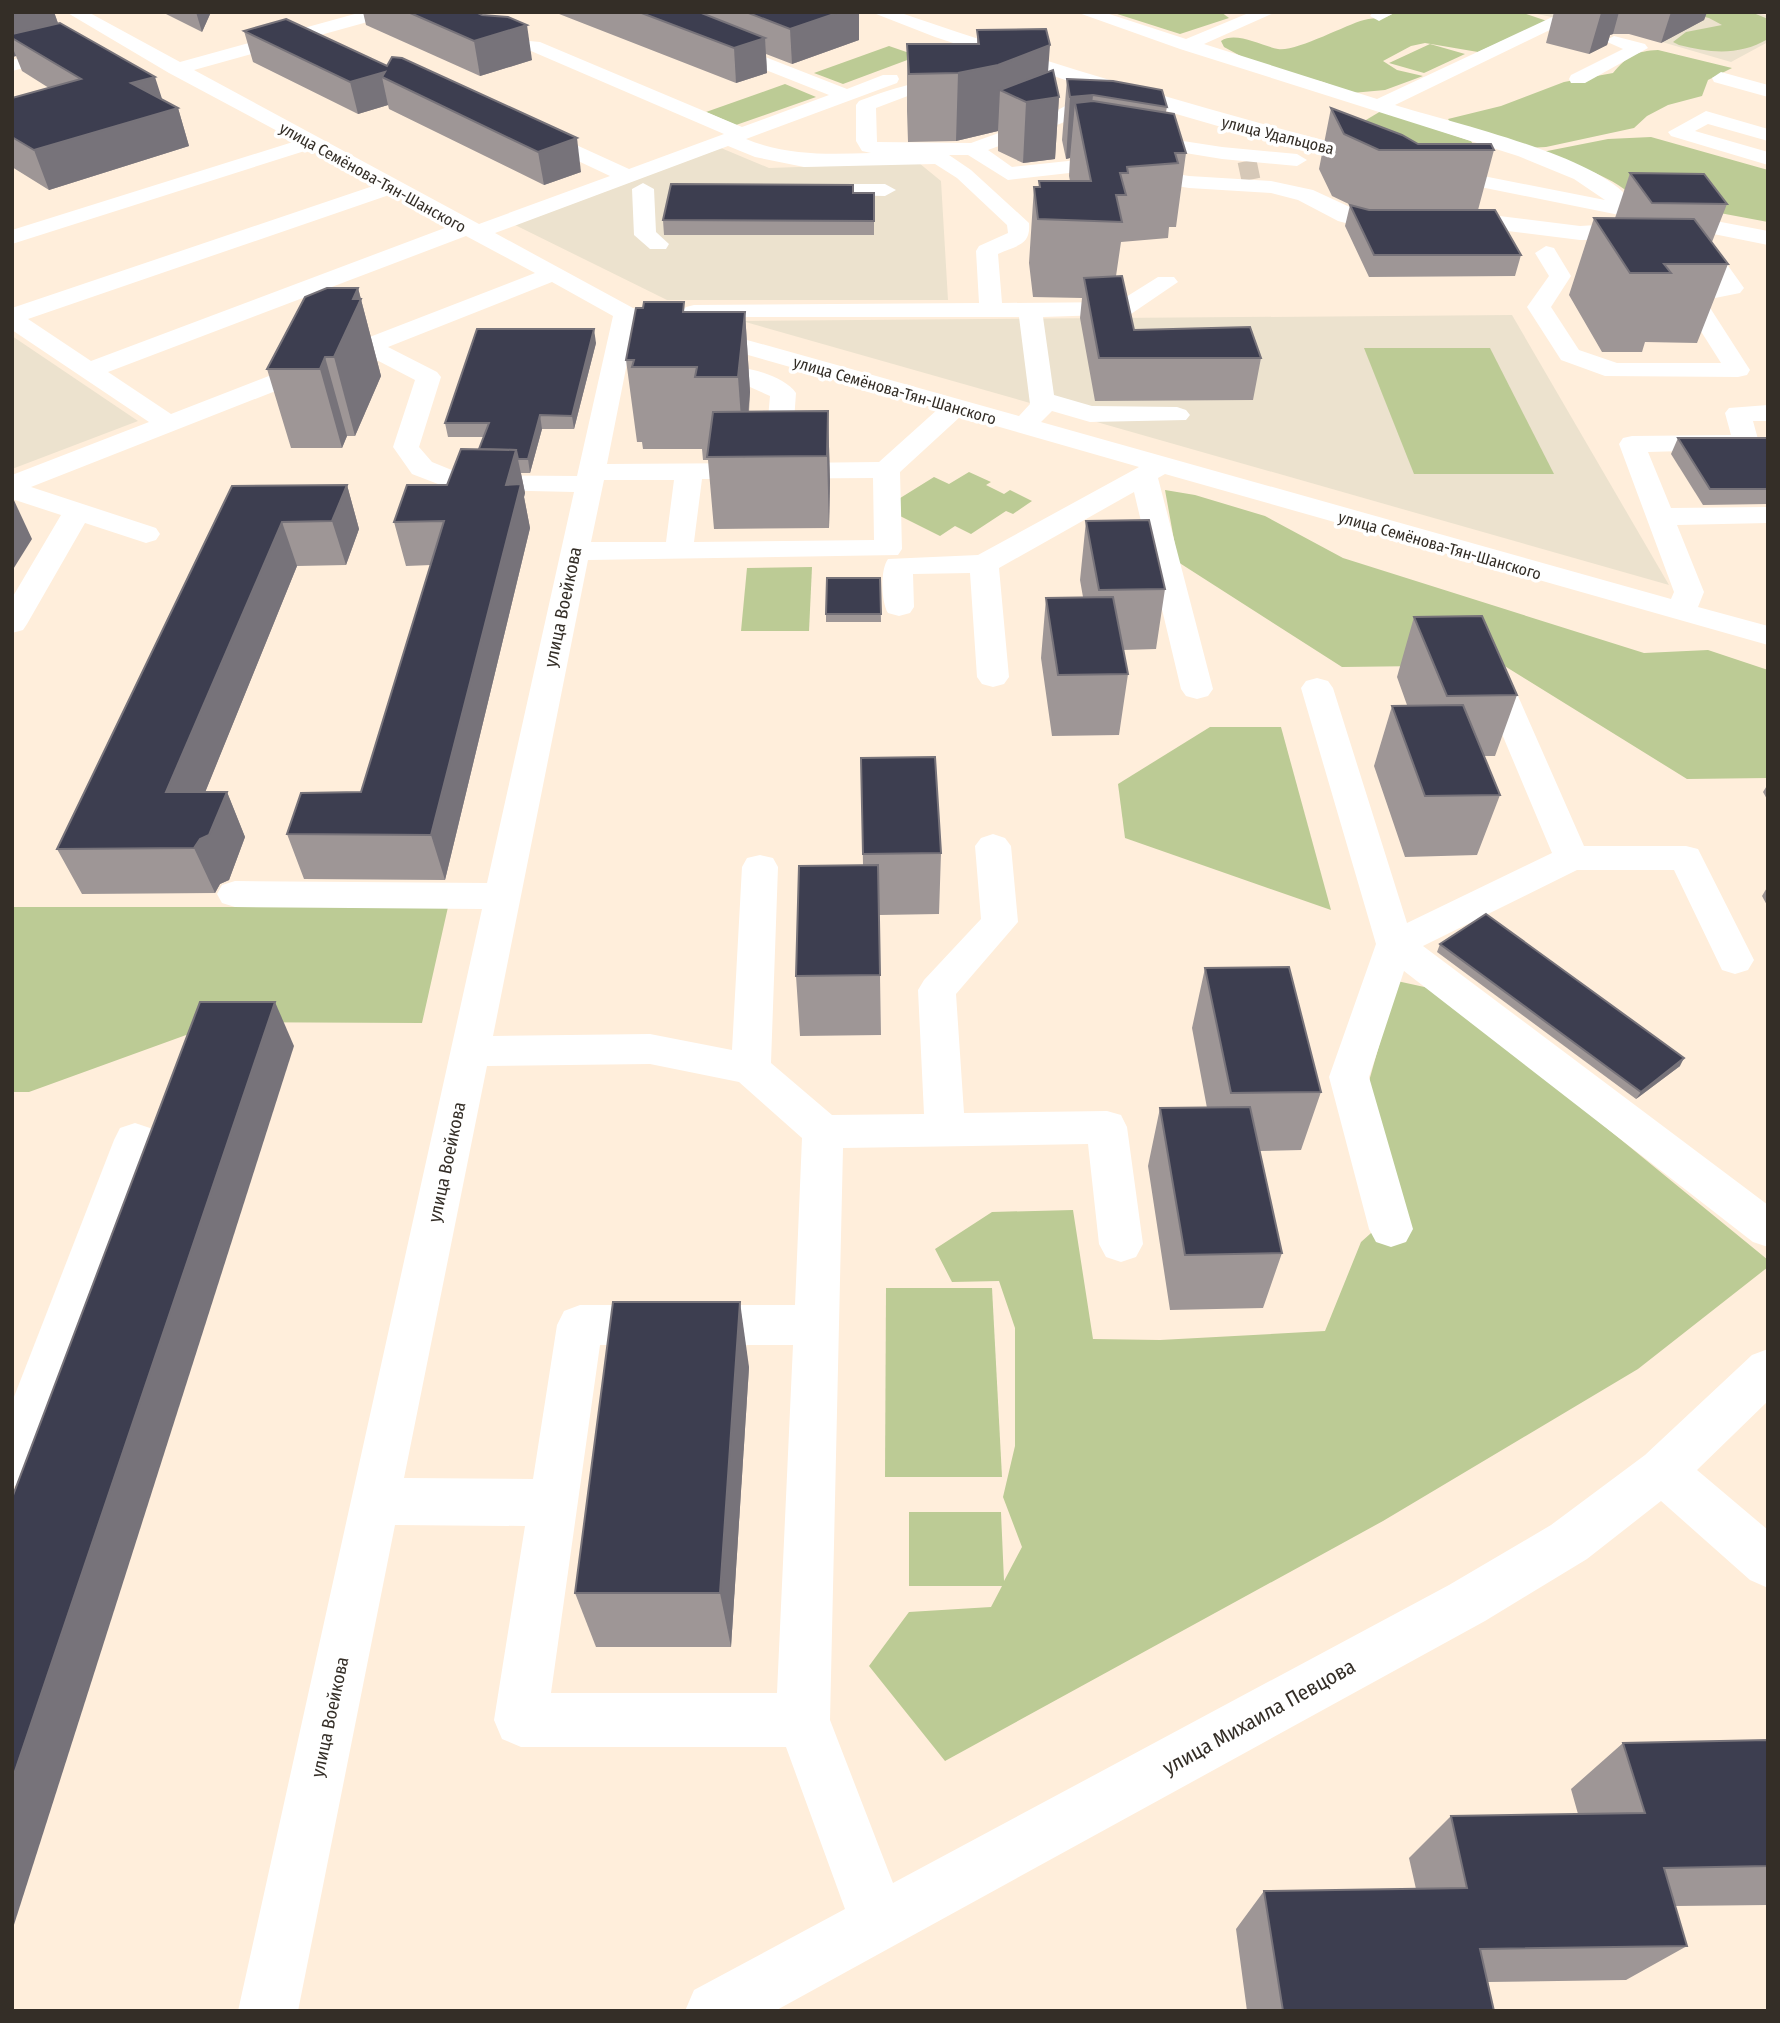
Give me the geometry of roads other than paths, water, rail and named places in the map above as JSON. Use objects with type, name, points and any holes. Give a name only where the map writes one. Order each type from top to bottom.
[{"type":"street","name":"улица Семёнова-Тян-Шанского","points":[[75,12],[625,313],[1023,426],[1153,472],[1768,636]]},
{"type":"street","points":[[176,69],[383,12]]},
{"type":"street","points":[[423,12],[495,43],[534,46],[735,136],[762,153],[804,161],[939,158],[964,174],[1018,223],[1019,236],[987,251],[991,310]]},
{"type":"street","name":"улица Удальцова","points":[[880,12],[1112,89],[1262,132],[1446,175],[1768,238]]},
{"type":"street","points":[[1045,87],[1088,102],[1111,121],[1116,136],[1249,171],[1346,216],[1364,221],[1483,221],[1580,233],[1635,232],[1638,212],[1609,189],[1587,177],[1509,148],[1085,12]]},
{"type":"street","points":[[1186,44],[1267,12]]},
{"type":"street","points":[[1378,106],[1553,24],[1576,21]]},
{"type":"street","points":[[299,36],[321,46]]},
{"type":"street","points":[[700,37],[846,95]]},
{"type":"street","points":[[12,66],[121,38]]},
{"type":"street","points":[[1578,79],[1639,48],[1614,41]]},
{"type":"street","points":[[954,55],[977,46]]},
{"type":"street","points":[[89,370],[471,230],[592,189],[635,183],[735,136],[918,68]]},
{"type":"street","points":[[1721,78],[1768,91]]},
{"type":"street","points":[[981,87],[911,88],[866,105],[866,141],[869,147],[890,150],[973,149],[1055,119],[1112,89]]},
{"type":"street","points":[[1768,135],[1706,117],[1678,132],[1768,159]]},
{"type":"street","points":[[512,123],[635,183],[670,189]]},
{"type":"street","points":[[12,237],[311,143]]},
{"type":"street","points":[[1446,175],[1480,168],[1497,160],[1509,148]]},
{"type":"street","points":[[973,149],[1008,174],[1087,164],[1189,182],[1295,160],[1379,179]]},
{"type":"street","points":[[635,183],[645,234],[659,244]]},
{"type":"street","points":[[12,317],[391,187]]},
{"type":"street","points":[[778,190],[885,190]]},
{"type":"street","points":[[1546,254],[1560,276],[1539,307],[1570,355],[1614,371],[1748,369],[1690,295],[1732,289],[1716,265]]},
{"type":"street","points":[[12,488],[553,274]]},
{"type":"street","points":[[625,313],[1124,309],[1166,282]]},
{"type":"street","points":[[1023,426],[1043,406],[1030,310]]},
{"type":"street","name":"улица Воейкова","points":[[268,2011],[590,478],[624,371],[625,313]]},
{"type":"street","points":[[12,317],[169,424]]},
{"type":"street","points":[[368,346],[428,377],[405,447],[422,468],[461,483],[689,471],[886,470],[956,407]]},
{"type":"street","points":[[675,372],[726,372],[763,379],[783,393],[777,471]]},
{"type":"street","points":[[1042,400],[1090,414],[1178,415]]},
{"type":"street","points":[[1757,443],[1738,413],[1768,413]]},
{"type":"street","points":[[1681,612],[1689,592],[1632,444],[1757,443]]},
{"type":"street","points":[[886,470],[899,607]]},
{"type":"street","points":[[679,551],[689,471]]},
{"type":"street","points":[[575,551],[893,557],[984,564],[1153,472],[1196,689]]},
{"type":"street","points":[[12,488],[146,534]]},
{"type":"street","points":[[12,624],[78,512]]},
{"type":"street","points":[[1661,517],[1768,515]]},
{"type":"street","points":[[984,564],[993,677]]},
{"type":"street","points":[[1317,688],[1395,944],[1349,1077],[1391,1229]]},
{"type":"street","points":[[1502,696],[1572,858]]},
{"type":"street","points":[[945,1130],[937,990],[1000,922],[993,846]]},
{"type":"street","points":[[1395,944],[1572,858],[1686,858],[1735,960]]},
{"type":"street","points":[[751,1069],[760,867]]},
{"type":"street","points":[[235,894],[502,896]]},
{"type":"street","points":[[1395,944],[1625,1101],[1768,1229]]},
{"type":"street","points":[[470,1051],[652,1036],[751,1069],[823,1132],[1107,1127],[1121,1244]]},
{"type":"street","points":[[823,1132],[803,1720],[880,1924]]},
{"type":"street","points":[[12,1464],[135,1140]]},
{"type":"street","points":[[803,1720],[521,1720],[580,1325],[816,1325]]},
{"type":"street","name":"улица Михаила Певцова","points":[[715,2011],[880,1924],[1467,1603],[1569,1542],[1662,1471],[1768,1370]]},
{"type":"street","points":[[1662,1471],[1768,1563]]},
{"type":"street","points":[[375,1501],[554,1503]]},
{"type":"tunnel","points":[[1247,161],[1251,180]]}]
